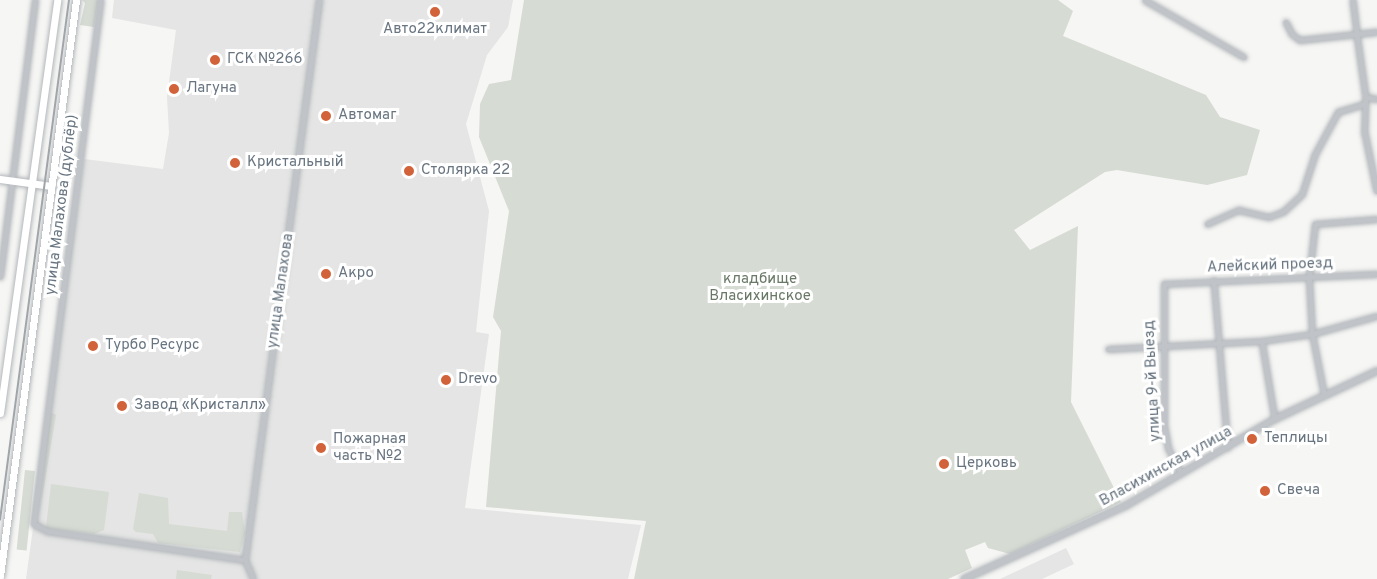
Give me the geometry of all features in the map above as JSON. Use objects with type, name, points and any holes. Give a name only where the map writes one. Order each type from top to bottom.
[{"type":"main road","points":[[0,413],[57,0]]},
{"type":"main road","points":[[0,576],[76,0]]},
{"type":"main road","points":[[0,179],[52,186]]},
{"type":"street","points":[[0,278],[35,0]]},
{"type":"street","name":"улица Малахова (дублёр)","points":[[101,0],[33,519],[37,528],[245,560]]},
{"type":"street","name":"улица Малахова","points":[[245,560],[319,0]]},
{"type":"street","points":[[1145,0],[1244,57]]},
{"type":"street","points":[[1353,0],[1366,97],[1364,104],[1367,147],[1375,168],[1377,190]]},
{"type":"street","points":[[1286,22],[1292,34],[1300,40],[1377,32]]},
{"type":"street","points":[[1366,97],[1377,99]]},
{"type":"street","points":[[1207,224],[1239,210],[1269,216],[1283,212],[1302,194],[1314,156],[1338,112],[1364,104]]},
{"type":"street","points":[[1324,395],[1312,334],[1310,278],[1315,224],[1377,219]]},
{"type":"street","name":"Алейский проезд","points":[[1164,284],[1377,274]]},
{"type":"street","points":[[1214,280],[1216,344],[1228,447]]},
{"type":"street","name":"улица 9-й Выезд","points":[[1164,284],[1164,426],[1168,448],[1180,474]]},
{"type":"street","points":[[1107,349],[1262,341],[1312,334],[1377,316]]},
{"type":"street","points":[[1262,341],[1275,419]]},
{"type":"street","name":"Власихинская улица","points":[[964,579],[1118,509],[1275,419],[1377,371]]},
{"type":"street","points":[[245,560],[253,579]]},
{"type":"shaded area","points":[[114,0],[513,0],[508,27],[487,55],[466,124],[489,211],[476,332],[489,334],[465,508],[641,525],[628,579],[26,579],[84,159],[163,169],[169,133],[167,97],[176,30],[112,18]]},
{"type":"shaded area","points":[[1066,548],[1074,564],[1042,579],[1000,579]]},
{"type":"green space","points":[[82,0],[98,0],[94,27],[80,25],[85,3]]},
{"type":"green space","name":"кладбище Власихинское","points":[[524,0],[1058,0],[1073,11],[1063,36],[1206,95],[1220,117],[1260,130],[1247,175],[1207,185],[1117,170],[1105,172],[1014,230],[1030,250],[1078,226],[1071,402],[1121,502],[1010,554],[988,548],[985,542],[965,550],[972,568],[948,579],[634,579],[646,521],[486,507],[501,331],[493,317],[509,211],[479,137],[480,104],[489,84],[511,80]]},
{"type":"green space","points":[[49,414],[56,415],[40,511]]},
{"type":"green space","points":[[25,470],[35,471],[27,551],[17,550]]},
{"type":"green space","points":[[51,484],[109,492],[104,530],[94,534],[46,528]]},
{"type":"green space","points":[[139,493],[168,498],[169,524],[227,531],[229,512],[242,512],[245,532],[240,552],[158,543],[153,534],[136,532],[133,529]]},
{"type":"green space","points":[[177,570],[212,575],[211,579],[176,579]]},
{"type":"tram line","points":[[0,520],[69,0]]},
{"type":"place","name":"Авто22климат","points":[[435,12]]},
{"type":"place","name":"ГСК №266","points":[[215,60]]},
{"type":"place","name":"Лагуна","points":[[174,89]]},
{"type":"place","name":"Автомаг","points":[[326,116]]},
{"type":"place","name":"Кристальный","points":[[235,163]]},
{"type":"place","name":"Столярка 22","points":[[409,171]]},
{"type":"place","name":"Акро","points":[[326,274]]},
{"type":"place","name":"Турбо Ресурс","points":[[93,346]]},
{"type":"place","name":"Drevo","points":[[446,380]]},
{"type":"place","name":"Завод «Кристалл»","points":[[122,406]]},
{"type":"place","name":"Теплицы","points":[[1252,439]]},
{"type":"place","name":"Пожарная часть №2","points":[[321,448]]},
{"type":"place","name":"Церковь","points":[[944,464]]},
{"type":"place","name":"Свеча","points":[[1265,491]]}]
